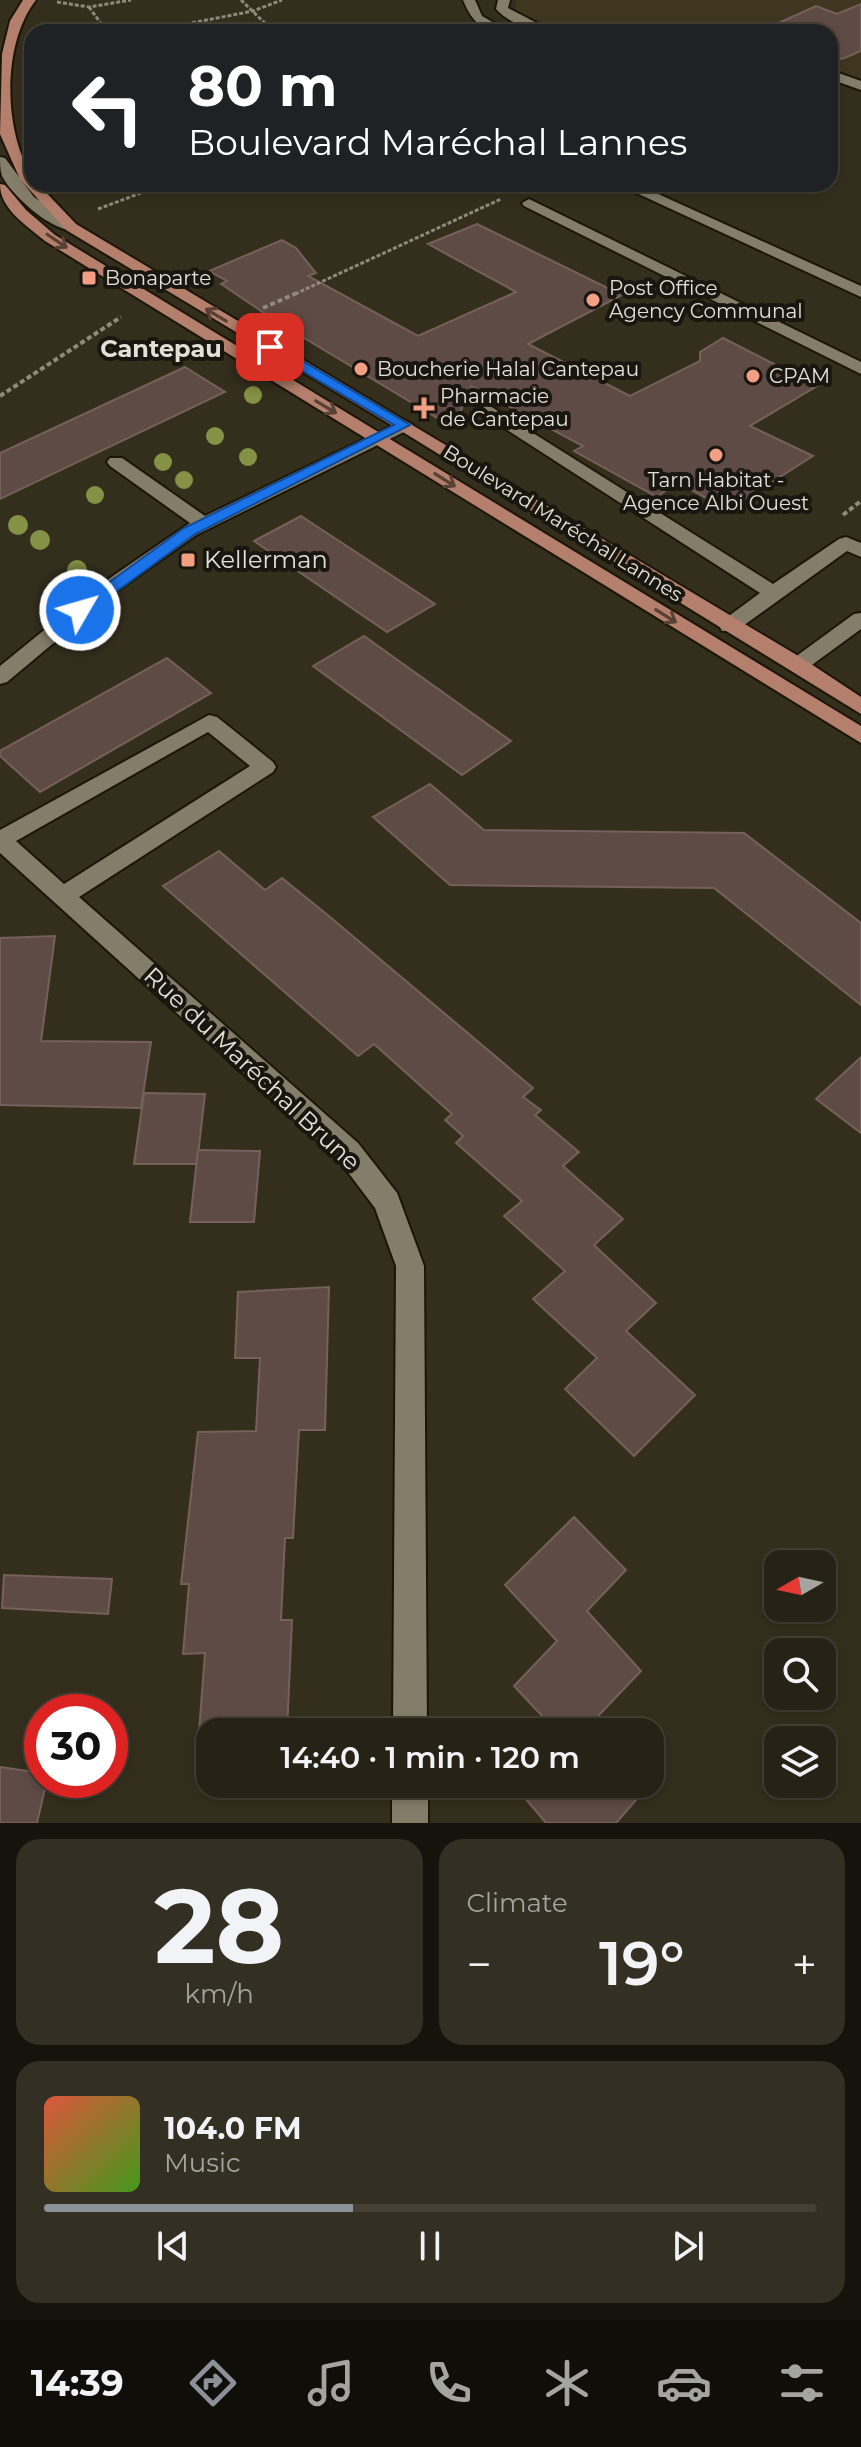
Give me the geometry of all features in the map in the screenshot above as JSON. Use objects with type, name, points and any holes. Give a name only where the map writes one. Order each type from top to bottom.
[{"type":"main road","name":"Boulevard Maréchal Lannes","points":[[24,175],[2,127],[15,22],[22,5],[30,0]]},
{"type":"main road","name":"Boulevard Maréchal Lannes","points":[[0,188],[21,213],[50,238],[861,736]]},
{"type":"main road","name":"Boulevard Maréchal Lannes","points":[[36,192],[68,224],[404,425],[729,626],[798,665],[861,707]]},
{"type":"street","points":[[489,24],[477,18],[470,5],[503,5],[511,17],[528,24]]},
{"type":"street","points":[[838,77],[861,86]]},
{"type":"street","points":[[0,160],[7,177],[27,202],[68,224]]},
{"type":"street","points":[[642,192],[861,292]]},
{"type":"street","points":[[529,203],[861,369]]},
{"type":"street","points":[[490,411],[773,593]]},
{"type":"street","points":[[3,670],[104,591],[204,524],[404,425]]},
{"type":"street","points":[[116,462],[204,524]]},
{"type":"street","points":[[729,626],[846,543],[861,551]]},
{"type":"street","points":[[798,665],[861,619]]},
{"type":"street","points":[[0,840],[209,722],[265,767],[63,896]]},
{"type":"street","name":"Rue du Maréchal Brune","points":[[0,840],[348,1151],[387,1202],[410,1266],[410,1718]]},
{"type":"street","points":[[410,1798],[410,1823]]},
{"type":"path","points":[[49,0],[89,7],[131,0]]},
{"type":"path","points":[[241,0],[266,24]]},
{"type":"path","points":[[186,24],[253,11],[282,0]]},
{"type":"path","points":[[89,7],[101,24]]},
{"type":"path","points":[[68,224],[146,192]]},
{"type":"path","points":[[282,299],[512,195]]},
{"type":"path","points":[[0,396],[117,318],[159,306]]},
{"type":"shaded area","points":[[517,0],[861,0],[861,87],[838,78],[838,24],[545,24],[515,11]]},
{"type":"building","points":[[861,4],[861,51],[842,59],[838,58],[838,24],[776,24],[816,6],[837,14]]},
{"type":"building","points":[[477,224],[622,295],[528,344],[630,396],[700,361],[700,352],[723,338],[817,386],[750,426],[813,456],[728,510],[677,482],[657,497],[574,451],[583,446],[471,386],[454,428],[279,323],[221,284],[227,281],[209,271],[282,240],[296,248],[316,273],[308,276],[418,336],[516,292],[428,244]]},
{"type":"building","points":[[185,367],[225,392],[0,499],[0,453]]},
{"type":"building","points":[[301,516],[435,604],[387,632],[254,541]]},
{"type":"building","points":[[364,636],[511,741],[462,775],[313,666]]},
{"type":"building","points":[[167,658],[211,693],[40,792],[0,756],[0,751]]},
{"type":"building","points":[[430,784],[484,830],[744,833],[861,923],[861,1005],[714,888],[450,885],[373,817]]},
{"type":"building","points":[[219,851],[265,890],[282,878],[330,917],[533,1088],[523,1097],[541,1110],[535,1115],[579,1152],[563,1166],[623,1219],[594,1245],[656,1303],[626,1331],[695,1395],[634,1456],[565,1389],[597,1358],[533,1299],[565,1271],[504,1216],[522,1201],[456,1143],[463,1136],[445,1120],[452,1114],[374,1044],[358,1056],[163,886]]},
{"type":"building","points":[[55,936],[41,1041],[151,1042],[141,1108],[0,1105],[0,938]]},
{"type":"building","points":[[861,1057],[861,1133],[816,1099]]},
{"type":"building","points":[[144,1093],[205,1094],[197,1164],[134,1164]]},
{"type":"building","points":[[198,1150],[260,1151],[254,1222],[190,1222]]},
{"type":"building","points":[[329,1287],[325,1430],[299,1430],[293,1538],[285,1538],[281,1620],[292,1620],[288,1718],[200,1718],[205,1653],[183,1654],[189,1584],[181,1584],[198,1432],[256,1431],[260,1358],[235,1358],[238,1292]]},
{"type":"building","points":[[574,1517],[626,1570],[587,1611],[641,1671],[598,1716],[600,1718],[544,1718],[514,1686],[557,1641],[505,1585]]},
{"type":"building","points":[[4,1575],[112,1579],[108,1614],[2,1608]]},
{"type":"building","points":[[0,1767],[24,1770],[24,1798],[43,1798],[37,1823],[0,1823]]},
{"type":"building","points":[[525,1798],[638,1798],[616,1823],[546,1823]]},
{"type":"place","name":"Bonaparte","points":[[89,278]]},
{"type":"place","name":"Post Office Agency Communal","points":[[593,300]]},
{"type":"place","name":"Boucherie Halal Cantepau","points":[[361,369]]},
{"type":"place","name":"CPAM","points":[[753,376]]},
{"type":"place","name":"Pharmacie de Cantepau","points":[[424,408]]},
{"type":"place","name":"Tarn Habitat - Agence Albi Ouest","points":[[716,455]]},
{"type":"place","name":"Kellerman","points":[[188,560]]},
{"type":"district","name":"Cantepau","points":[[161,349]]},
{"type":"route","points":[[80,610],[189,531],[404,425],[270,347]]}]
